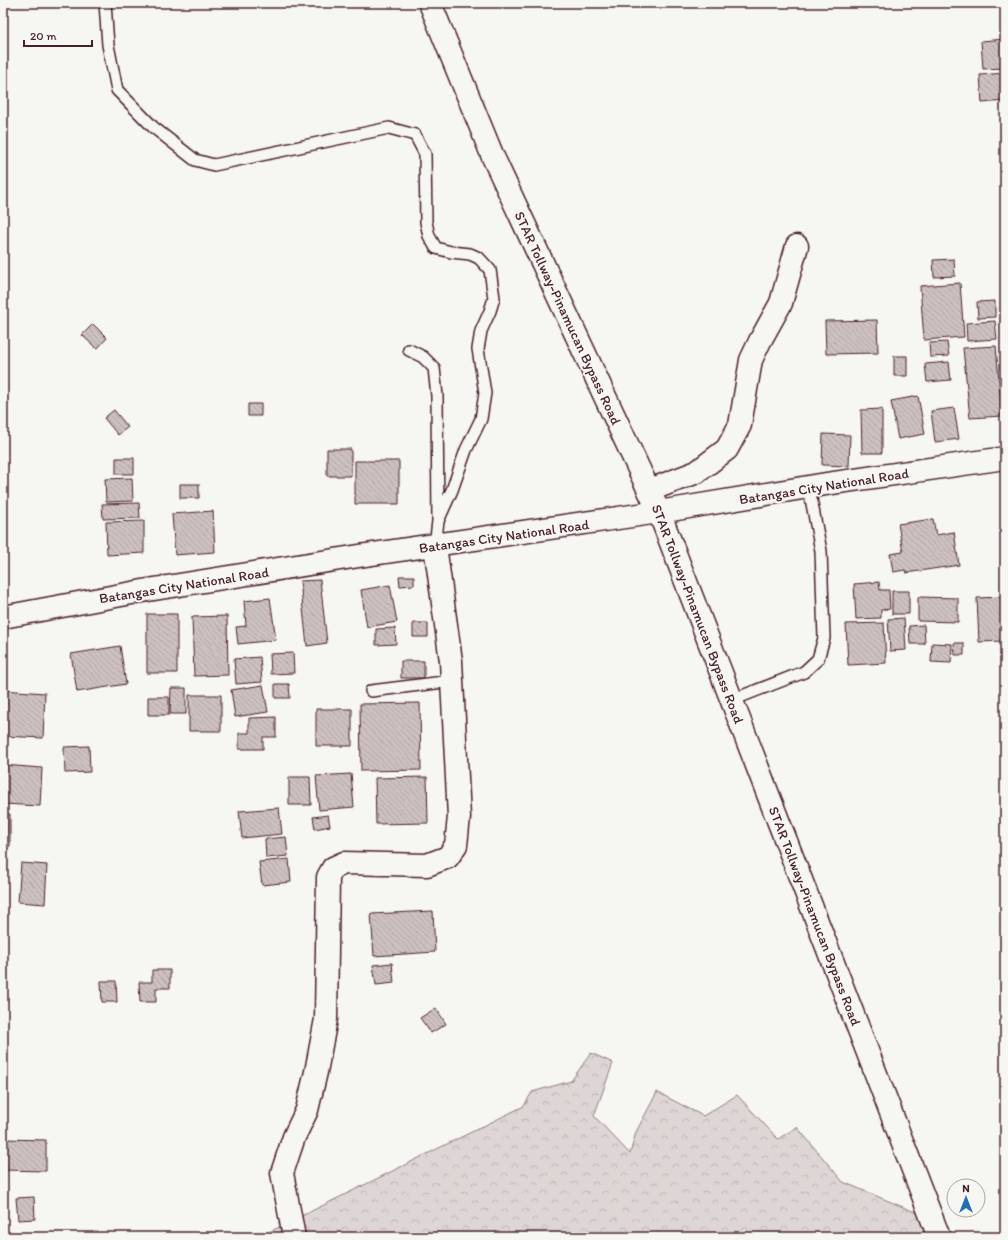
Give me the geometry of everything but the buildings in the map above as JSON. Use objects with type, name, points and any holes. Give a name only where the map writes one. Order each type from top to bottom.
[{"type":"street","name":"STAR Tollway-Pinamucan Bypass Road","points":[[430,3],[493,157],[650,490],[939,1237]]},
{"type":"street","points":[[650,490],[697,472],[727,449],[740,425],[751,360],[781,304],[797,246]]},
{"type":"street","name":"Batangas City National Road","points":[[3,617],[156,589],[359,556],[435,546],[659,512],[826,484],[1005,458]]},
{"type":"street","points":[[294,1237],[282,1173],[294,1137],[307,1110],[326,1019],[328,877],[333,868],[344,864],[427,865],[448,857],[456,845],[459,817],[451,662],[435,546]]},
{"type":"lane","points":[[105,3],[108,45],[117,90],[153,128],[195,160],[214,165],[389,128],[415,135],[425,154],[426,222],[429,236],[436,248],[451,252],[470,254],[479,258],[490,270],[494,298],[481,331],[478,349],[485,393],[481,419],[466,450],[452,490],[438,521]]},
{"type":"lane","points":[[409,350],[423,357],[434,368],[437,396],[438,521],[435,546]]},
{"type":"lane","points":[[732,700],[804,672],[818,659],[824,638],[821,551],[809,488]]},
{"type":"lane","points":[[371,691],[452,681]]},
{"type":"green space","points":[[591,1053],[613,1063],[594,1116],[630,1154],[636,1132],[657,1092],[703,1116],[737,1095],[778,1139],[797,1127],[843,1182],[934,1220],[948,1237],[259,1237],[524,1106],[532,1092],[571,1081]]}]
